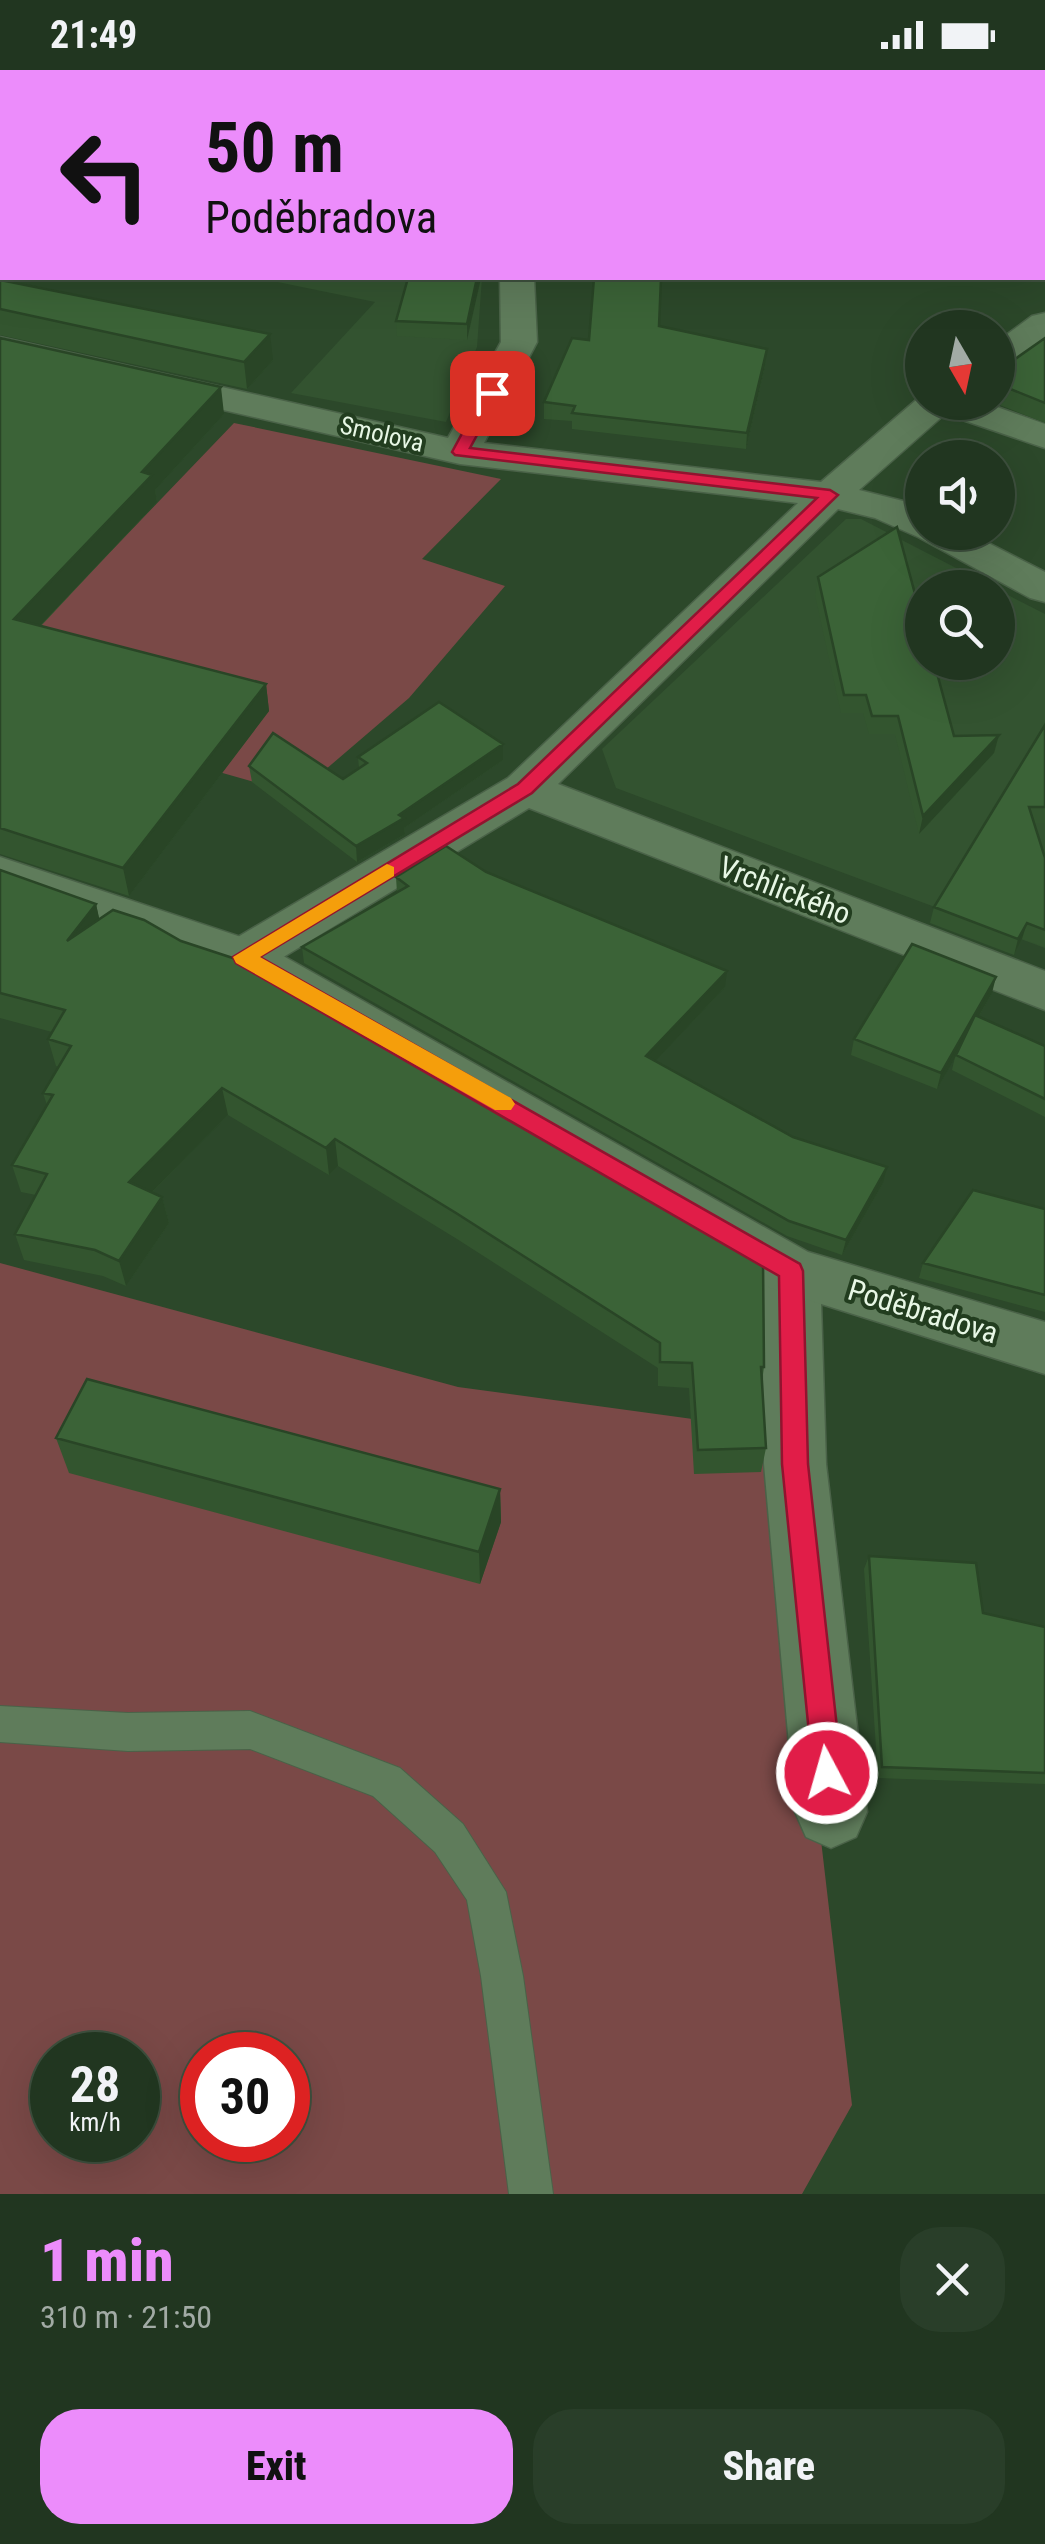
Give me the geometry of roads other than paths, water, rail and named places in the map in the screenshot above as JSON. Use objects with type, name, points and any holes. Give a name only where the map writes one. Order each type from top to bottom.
[{"type":"street","points":[[460,452],[519,342],[516,280]]},
{"type":"street","points":[[1015,346],[1045,324]]},
{"type":"street","name":"Smolova","points":[[0,348],[460,452],[830,495],[905,518]]},
{"type":"street","points":[[244,957],[525,788],[830,495],[916,420]]},
{"type":"street","points":[[997,420],[1045,437]]},
{"type":"street","points":[[969,550],[1045,589]]},
{"type":"street","name":"Vrchlického","points":[[525,788],[1045,991]]},
{"type":"street","name":"Poděbradova","points":[[0,874],[244,957],[791,1271],[1045,1348]]},
{"type":"street","points":[[791,1271],[795,1464],[831,1812]]},
{"type":"lane","points":[[0,1724],[128,1732],[250,1730],[386,1782],[449,1838],[486,1892],[502,1976],[531,2194]]}]
